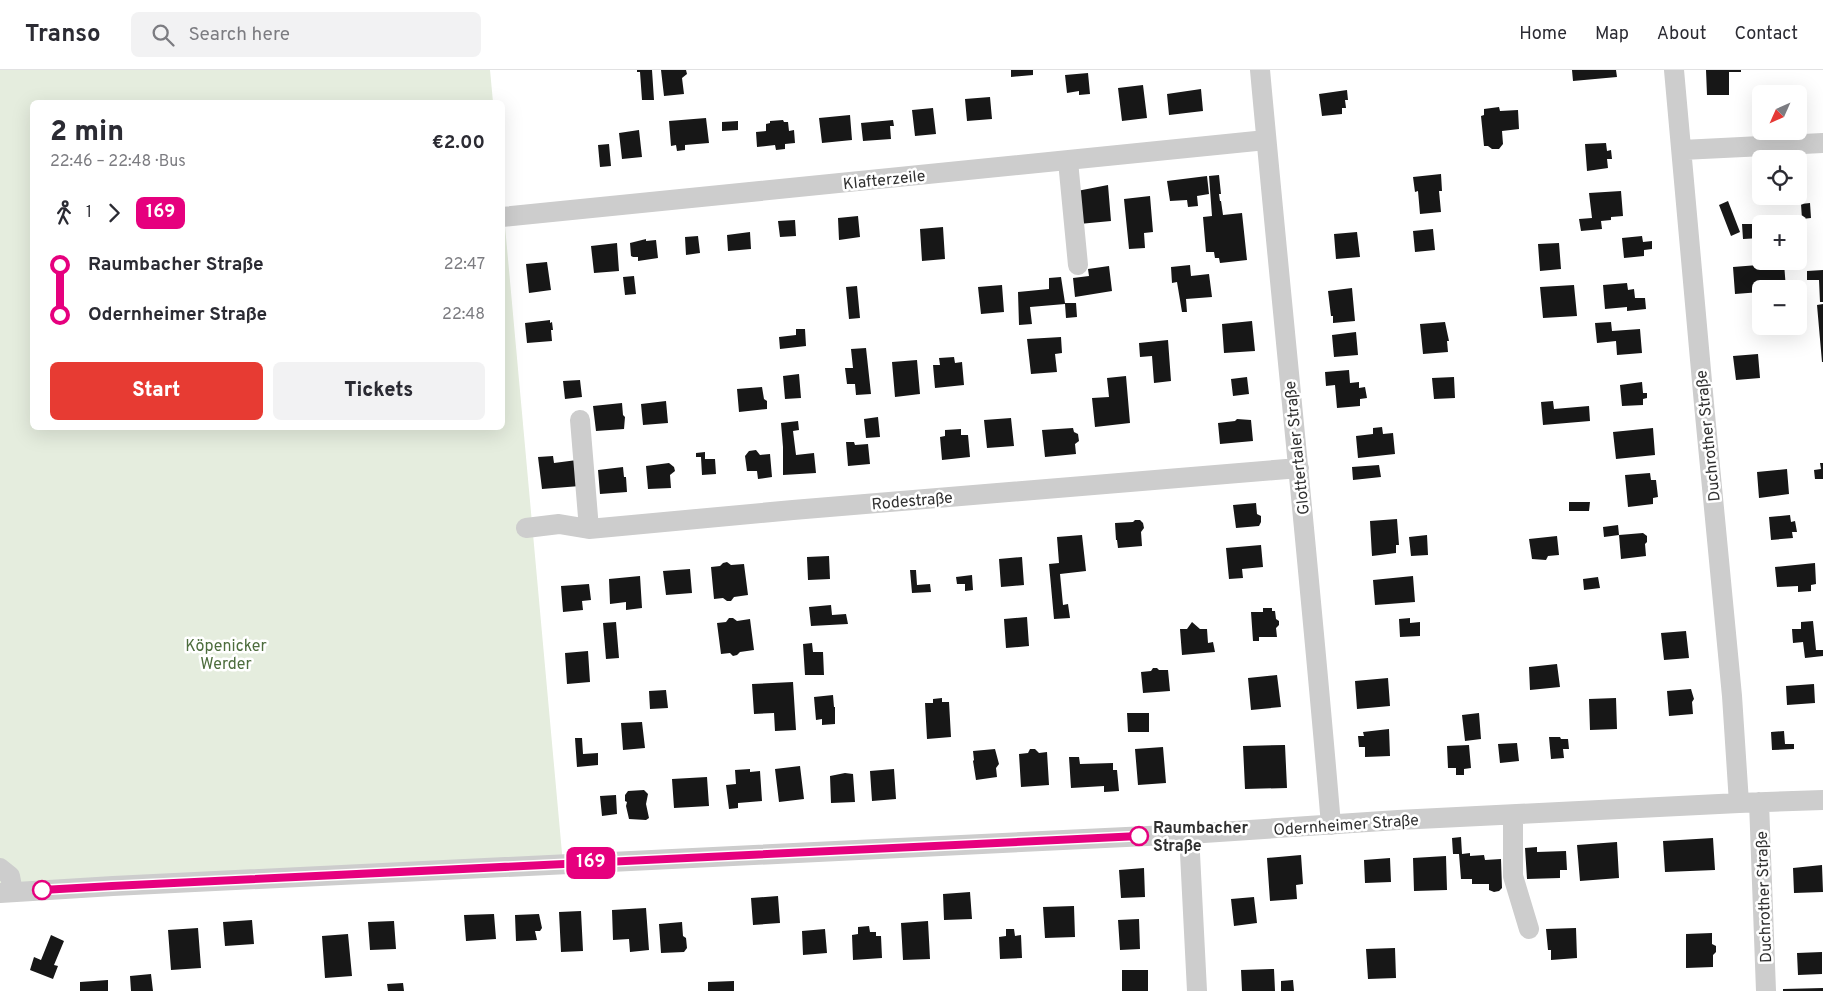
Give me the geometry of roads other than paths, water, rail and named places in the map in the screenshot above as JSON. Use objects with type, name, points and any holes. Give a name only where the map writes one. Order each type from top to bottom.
[{"type":"street","name":"Glottertaler Straße","points":[[1260,70],[1299,468],[1331,825]]},
{"type":"street","name":"Duchrother Straße","points":[[1674,70],[1732,696],[1749,802],[1766,991]]},
{"type":"street","name":"Klafterzeile","points":[[505,217],[1266,140]]},
{"type":"street","points":[[1682,150],[1823,143]]},
{"type":"street","points":[[1068,161],[1078,265]]},
{"type":"street","points":[[580,420],[589,529]]},
{"type":"street","name":"Rodestraße","points":[[526,528],[559,524],[589,529],[1299,468]]},
{"type":"street","name":"Odernheimer Straße","points":[[7,892],[1189,834],[1398,820],[1823,800]]},
{"type":"street","points":[[1513,815],[1513,876],[1529,929]]},
{"type":"street","points":[[1189,834],[1197,991]]},
{"type":"street","points":[[0,868],[10,876],[7,892]]},
{"type":"place","name":"Raumbacher Straße","points":[[1139,836]]},
{"type":"park label","name":"Köpenicker Werder","points":[[226,654]]}]
